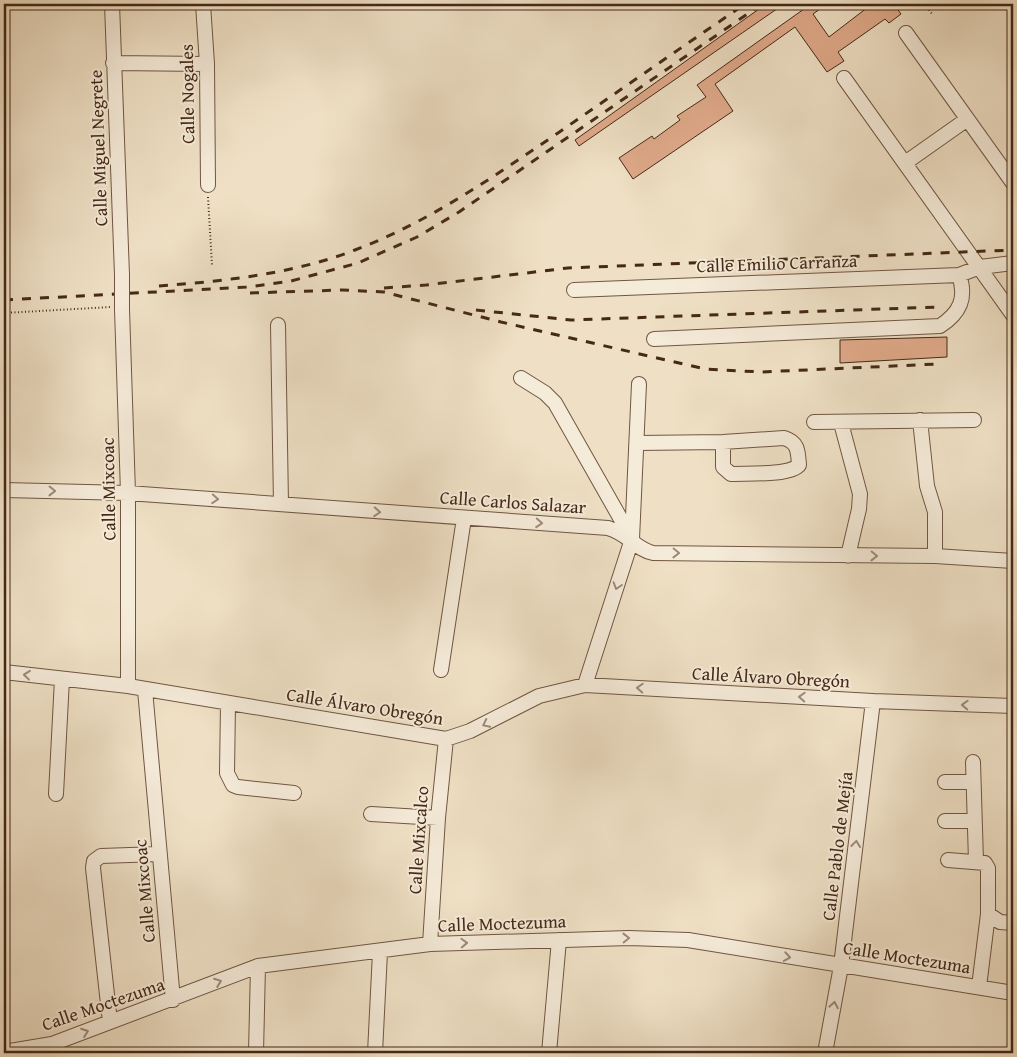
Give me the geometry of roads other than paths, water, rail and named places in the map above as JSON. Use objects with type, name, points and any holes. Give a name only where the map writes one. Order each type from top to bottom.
[{"type":"street","name":"Calle Miguel Negrete","points":[[112,4],[122,292]]},
{"type":"street","name":"Calle Nogales","points":[[203,4],[207,64],[208,184]]},
{"type":"street","points":[[906,33],[1013,184]]},
{"type":"street","points":[[113,63],[207,64]]},
{"type":"street","points":[[844,78],[1013,315]]},
{"type":"street","points":[[905,163],[966,120]]},
{"type":"street","name":"Calle Emilio Carranza","points":[[574,290],[959,275],[980,267],[1013,264]]},
{"type":"street","points":[[654,339],[940,326],[949,320],[961,306],[963,294],[959,275]]},
{"type":"street","name":"Calle Mixcoac","points":[[122,292],[117,308],[128,492],[128,686]]},
{"type":"street","points":[[278,325],[281,504]]},
{"type":"street","points":[[521,378],[555,403],[632,539]]},
{"type":"street","points":[[585,685],[632,539],[639,384]]},
{"type":"street","points":[[920,420],[927,486],[935,512],[935,556]]},
{"type":"street","points":[[814,422],[974,420]]},
{"type":"street","points":[[841,423],[860,494],[848,556]]},
{"type":"street","points":[[637,443],[723,442],[784,438],[792,440],[798,452],[799,464],[795,469],[786,471],[731,474],[723,467],[723,442]]},
{"type":"street","name":"Calle Carlos Salazar","points":[[4,490],[128,492],[608,528],[622,532],[640,548],[653,553],[935,556],[1013,561]]},
{"type":"street","points":[[441,670],[464,518]]},
{"type":"street","name":"Calle Álvaro Obregón","points":[[4,672],[128,686],[446,739],[477,728],[539,696],[585,685],[873,702],[1013,706]]},
{"type":"street","points":[[56,794],[62,678]]},
{"type":"street","name":"Calle Mixcoac","points":[[145,690],[172,1000]]},
{"type":"street","name":"Calle Pablo de Mejía","points":[[825,1053],[841,966],[873,702]]},
{"type":"street","points":[[228,704],[227,773],[233,785],[294,793]]},
{"type":"street","name":"Calle Mixcalco","points":[[430,944],[438,818],[446,739]]},
{"type":"street","points":[[972,762],[974,821],[979,861]]},
{"type":"street","points":[[945,782],[973,782]]},
{"type":"street","points":[[371,814],[438,818]]},
{"type":"street","points":[[945,821],[974,821]]},
{"type":"street","points":[[110,1022],[93,868],[94,861],[101,856],[159,854]]},
{"type":"street","points":[[948,860],[979,861],[988,868],[988,914],[979,987]]},
{"type":"street","points":[[988,914],[1000,922],[1013,923]]},
{"type":"street","name":"Calle Moctezuma","points":[[4,1052],[52,1049],[110,1022],[258,966],[380,952],[430,944],[629,938],[688,940],[1013,994]]},
{"type":"street","points":[[549,1053],[559,940]]},
{"type":"street","points":[[375,1053],[380,952]]},
{"type":"street","points":[[256,1053],[258,966]]},
{"type":"railway","points":[[159,286],[234,279],[283,271],[331,258],[382,239],[460,198],[745,4]]},
{"type":"railway","points":[[4,300],[249,287],[291,281],[358,263],[417,237],[459,212],[762,4]]},
{"type":"railway","points":[[384,288],[426,285],[568,268],[1013,250]]},
{"type":"railway","points":[[250,293],[342,290],[384,292],[501,322],[705,369],[761,372],[938,364]]},
{"type":"railway","points":[[476,310],[571,320],[938,307]]}]
